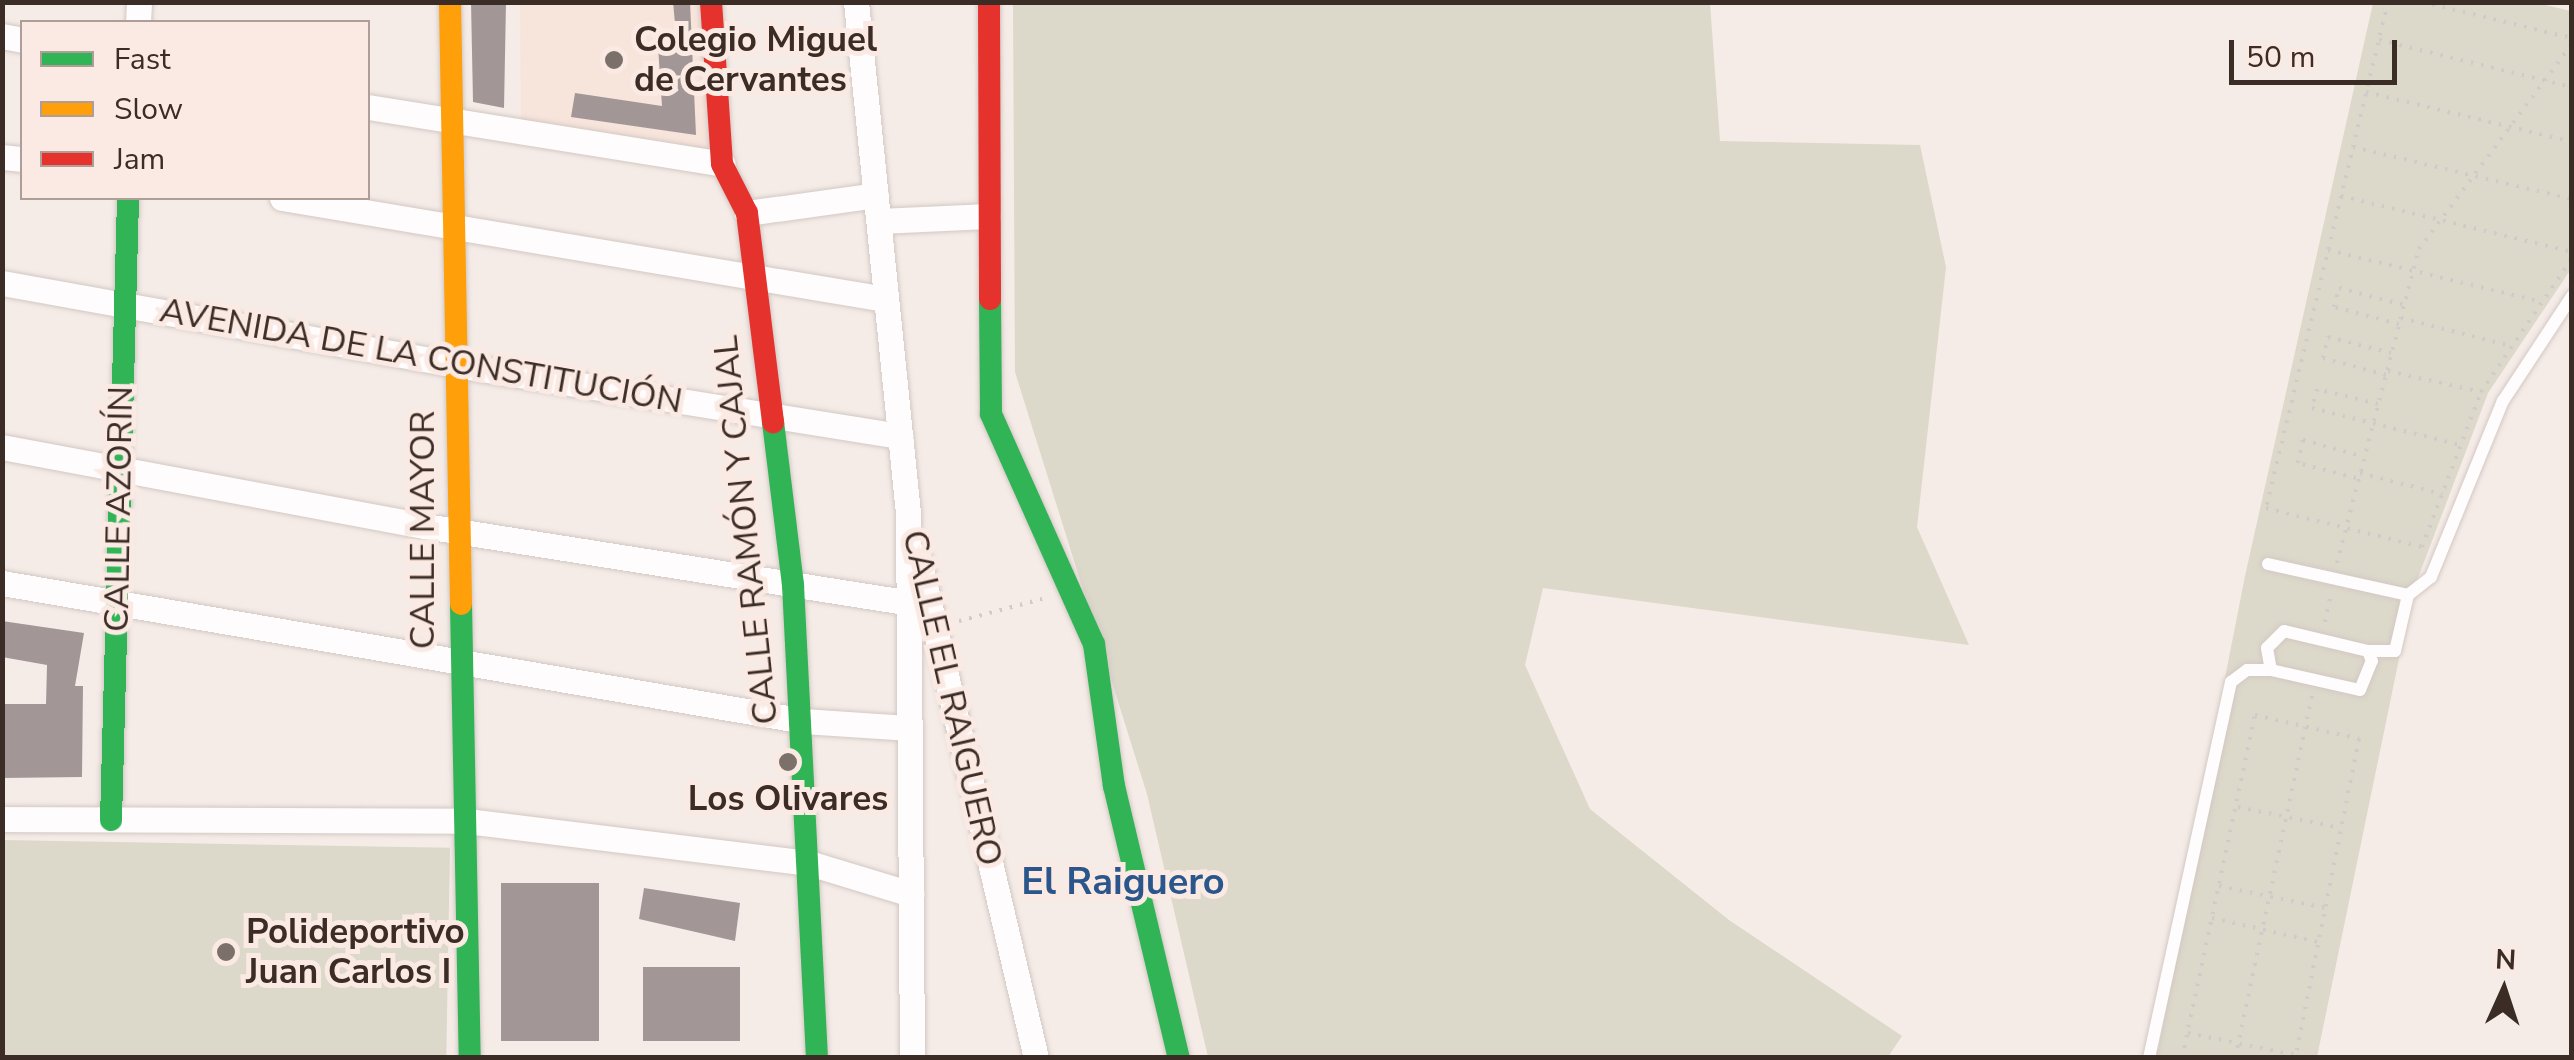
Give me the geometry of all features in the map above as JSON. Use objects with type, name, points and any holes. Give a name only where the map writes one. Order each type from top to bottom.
[{"type":"street","name":"CALLE MAYOR","points":[[450,2],[456,120],[456,366],[462,532],[459,662],[467,821],[470,1058]]},
{"type":"street","name":"CALLE RAMÓN Y CAJAL","points":[[710,2],[722,164],[747,213],[793,585],[804,720],[817,1058]]},
{"type":"street","points":[[856,2],[908,513],[912,1058]]},
{"type":"street","points":[[989,2],[992,414],[1094,644],[1114,786],[1179,1058]]},
{"type":"street","points":[[370,107],[722,164]]},
{"type":"street","name":"CALLE AZORÍN","points":[[111,820],[122,472],[122,305],[128,200]]},
{"type":"street","points":[[294,200],[885,299]]},
{"type":"street","points":[[747,213],[877,208],[988,216]]},
{"type":"street","name":"AVENIDA DE LA CONSTITUCIÓN","points":[[2,283],[456,366],[772,419],[900,436]]},
{"type":"street","points":[[2,448],[462,532],[909,603]]},
{"type":"street","name":"CALLE EL RAIGUERO","points":[[908,513],[1036,1058]]},
{"type":"street","points":[[2,583],[804,720],[910,728]]},
{"type":"street","points":[[2,819],[467,821],[810,863],[911,894]]},
{"type":"lane","points":[[2271,670],[2268,648],[2274,637],[2284,631],[2368,650],[2395,651],[2408,595],[2431,577],[2522,364],[2572,296]]},
{"type":"lane","points":[[2268,564],[2408,595]]},
{"type":"lane","points":[[2149,1058],[2231,682],[2247,670],[2271,670],[2360,690],[2372,672],[2368,650]]},
{"type":"path","points":[[2341,196],[2572,255],[2481,392],[2422,547],[2266,508],[2341,196],[2353,147],[2366,92],[2388,2]]},
{"type":"path","points":[[2322,640],[2345,528],[2419,249],[2572,41],[2422,2]]},
{"type":"path","points":[[2379,40],[2572,87]]},
{"type":"path","points":[[2366,92],[2572,142]]},
{"type":"path","points":[[2353,147],[2572,199]]},
{"type":"path","points":[[2328,250],[2542,302]]},
{"type":"path","points":[[2404,305],[2339,288],[2334,307],[2512,346]]},
{"type":"path","points":[[2391,352],[2328,338],[2323,358],[2481,392]]},
{"type":"path","points":[[2378,404],[2317,388],[2312,408],[2460,445]]},
{"type":"path","points":[[2364,456],[2304,440],[2298,463],[2442,494]]},
{"type":"path","points":[[935,628],[1070,592]]},
{"type":"path","points":[[2236,1058],[2316,680]]},
{"type":"path","points":[[2182,1058],[2187,1033],[2256,714],[2359,739],[2295,1056],[2187,1033]]},
{"type":"path","points":[[2236,807],[2341,828]]},
{"type":"path","points":[[2219,886],[2325,908]]},
{"type":"path","points":[[2212,918],[2318,942]]},
{"type":"shaded area","points":[[2533,2],[2571,11],[2571,269],[2488,393],[2413,591],[2317,1057],[2156,1058],[2233,690],[2225,678],[2245,576],[2373,3]]},
{"type":"shaded area","name":"Colegio Miguel de Cervantes","points":[[520,3],[703,3],[716,155],[521,124]]},
{"type":"shaded area","points":[[1013,3],[1710,3],[1720,141],[1920,145],[1946,267],[1917,527],[1969,645],[1543,588],[1525,665],[1590,809],[1729,920],[1902,1036],[1888,1057],[1208,1057],[1147,794],[1015,372]]},
{"type":"shaded area","name":"Polideportivo Juan Carlos I","points":[[3,840],[450,848],[446,1058],[2,1058]]},
{"type":"building","points":[[471,2],[506,2],[504,108],[473,102]]},
{"type":"building","points":[[673,2],[690,2],[696,135],[571,117],[575,93],[662,106],[658,46],[677,45]]},
{"type":"building","points":[[2,621],[84,633],[75,686],[83,686],[82,777],[2,778],[2,704],[46,704],[47,665],[2,657]]},
{"type":"building","points":[[501,883],[599,883],[599,1041],[501,1041]]},
{"type":"building","points":[[644,888],[740,903],[735,941],[639,919]]},
{"type":"building","points":[[643,967],[740,967],[740,1041],[643,1041]]},
{"type":"traffic: fast","points":[[111,820],[128,200]]},
{"type":"traffic: fast","points":[[990,299],[991,414],[1094,644],[1114,786],[1179,1058]]},
{"type":"traffic: fast","points":[[773,422],[793,585],[817,1058]]},
{"type":"traffic: fast","points":[[461,604],[470,1058]]},
{"type":"traffic: slow","points":[[450,2],[461,604]]},
{"type":"traffic: jam","points":[[711,2],[722,164],[747,213],[773,422]]},
{"type":"traffic: jam","points":[[989,2],[990,299]]},
{"type":"place","name":"Colegio Miguel de Cervantes","points":[[614,60]]},
{"type":"place","name":"Los Olivares","points":[[788,762]]},
{"type":"place","name":"Polideportivo Juan Carlos I","points":[[226,952]]},
{"type":"district","name":"El Raiguero","points":[[1123,882]]}]
